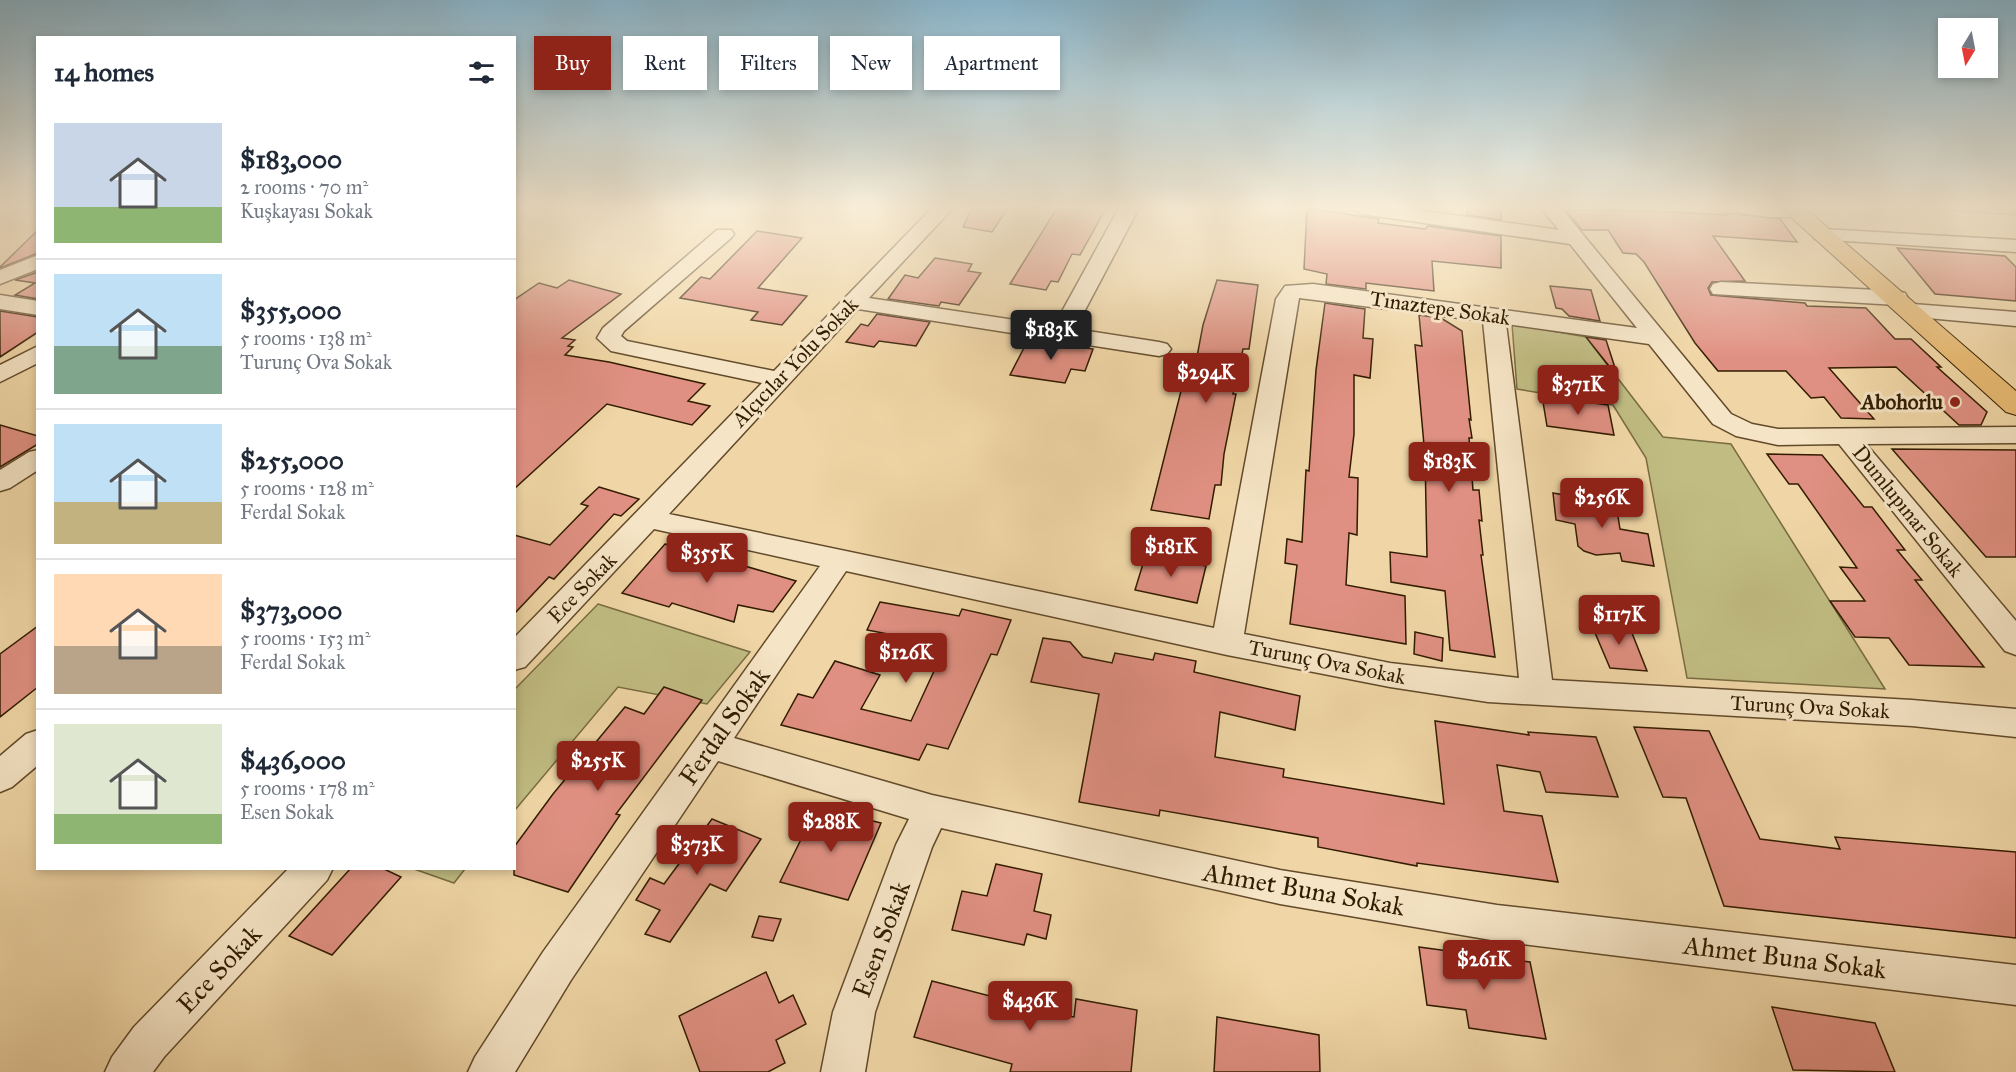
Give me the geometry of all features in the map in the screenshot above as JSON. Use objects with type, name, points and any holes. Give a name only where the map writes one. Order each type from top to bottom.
[{"type":"main road","points":[[1849,258],[1905,305],[2016,406]]},
{"type":"street","points":[[696,258],[614,328],[609,338],[619,346],[777,379]]},
{"type":"street","name":"Alçıcılar Yolu Sokak","points":[[650,519],[777,379],[896,258]]},
{"type":"street","points":[[1060,335],[1102,258]]},
{"type":"street","name":"Dumlupınar Sokak","points":[[1591,258],[1722,419],[1745,430],[1778,437],[1848,439],[2016,643]]},
{"type":"street","points":[[0,278],[36,262]]},
{"type":"street","points":[[1721,289],[1905,305],[2016,319]]},
{"type":"street","name":"Tınaztepe Sokak","points":[[1227,643],[1287,299],[1293,291],[1313,291],[1657,338]]},
{"type":"street","points":[[0,302],[36,308]]},
{"type":"street","points":[[853,303],[1159,349]]},
{"type":"street","points":[[1494,316],[1537,692]]},
{"type":"street","points":[[0,375],[36,354]]},
{"type":"street","points":[[1848,439],[2016,435]]},
{"type":"street","points":[[0,482],[36,459]]},
{"type":"street","name":"Turunç Ova Sokak","points":[[650,519],[1227,643],[1390,675],[1488,689],[1912,713],[2016,723]]},
{"type":"street","name":"Ece Sokak","points":[[516,656],[650,519]]},
{"type":"street","name":"Ferdal Sokak","points":[[490,1072],[558,966],[839,560]]},
{"type":"street","name":"Ahmet Buna Sokak","points":[[711,745],[932,810],[1280,887],[1452,915],[2016,985]]},
{"type":"street","points":[[0,777],[36,746]]},
{"type":"street","name":"Esen Sokak","points":[[843,1072],[854,1012],[914,845],[932,810]]},
{"type":"street","name":"Ece Sokak","points":[[127,1072],[149,1042],[312,870]]},
{"type":"shaded area","points":[[1512,324],[1586,337],[1663,437],[1731,444],[1885,689],[1687,678],[1646,458],[1613,405],[1517,389]]},
{"type":"shaded area","points":[[598,604],[750,652],[707,704],[618,687],[516,809],[516,688]]},
{"type":"shaded area","points":[[417,870],[464,870],[454,883]]},
{"type":"building","points":[[9,258],[25,258],[0,268]]},
{"type":"building","points":[[731,258],[784,258],[758,288],[807,296],[782,325],[751,320],[758,312],[680,298],[701,277],[710,279]]},
{"type":"building","points":[[935,258],[972,264],[968,271],[981,273],[959,305],[941,302],[939,306],[888,299],[905,275],[918,278]]},
{"type":"building","points":[[1026,258],[1070,258],[1058,282],[1051,281],[1046,290],[1010,284]]},
{"type":"building","points":[[1305,258],[1501,258],[1501,268],[1432,261],[1434,291],[1366,283],[1366,289],[1326,284],[1327,274],[1304,269]]},
{"type":"building","points":[[1640,258],[1729,258],[1745,281],[1712,282],[1708,288],[1711,295],[1805,303],[1807,306],[1866,308],[1895,339],[1911,339],[1941,367],[1937,367],[1987,412],[1981,425],[1959,425],[1896,367],[1829,368],[1874,419],[1841,418],[1824,397],[1811,398],[1786,371],[1718,371],[1695,343]]},
{"type":"building","points":[[1905,258],[2007,258],[2016,267],[2016,301],[1935,294]]},
{"type":"building","points":[[36,273],[36,299],[15,295],[35,283],[15,280]]},
{"type":"building","points":[[569,280],[621,294],[562,338],[575,340],[568,346],[573,347],[565,355],[609,362],[705,384],[688,401],[710,406],[692,425],[607,404],[516,487],[516,299],[539,283],[557,288]]},
{"type":"building","points":[[1217,280],[1258,285],[1249,349],[1243,349],[1233,394],[1236,394],[1224,454],[1221,485],[1215,485],[1209,519],[1151,510],[1181,391],[1165,388],[1176,359],[1196,362],[1203,325]]},
{"type":"building","points":[[1550,286],[1591,290],[1600,321],[1569,316],[1562,309],[1556,308]]},
{"type":"building","points":[[1325,303],[1365,309],[1363,338],[1373,339],[1370,378],[1354,375],[1354,434],[1349,477],[1358,478],[1357,535],[1349,533],[1346,585],[1405,596],[1406,644],[1290,624],[1297,565],[1285,563],[1287,539],[1302,542],[1306,470],[1309,471],[1316,370]]},
{"type":"building","points":[[0,311],[36,317],[36,333],[0,357]]},
{"type":"building","points":[[877,314],[930,322],[916,346],[879,341],[874,347],[846,342],[861,324],[868,326]]},
{"type":"building","points":[[1419,315],[1441,318],[1462,331],[1471,420],[1469,419],[1472,438],[1469,438],[1473,490],[1479,490],[1482,521],[1479,520],[1483,555],[1481,555],[1495,657],[1450,650],[1445,591],[1391,582],[1390,552],[1427,557],[1425,456],[1415,345],[1422,346]]},
{"type":"building","points":[[1586,337],[1606,340],[1616,375]]},
{"type":"building","points":[[1028,340],[1093,349],[1085,371],[1071,369],[1065,383],[1010,375]]},
{"type":"building","points":[[1542,396],[1608,405],[1614,435],[1547,426]]},
{"type":"building","points":[[0,425],[36,435],[36,445],[0,467]]},
{"type":"building","points":[[1892,449],[2016,450],[2016,557],[1986,557]]},
{"type":"building","points":[[1767,454],[1822,455],[1864,507],[1872,507],[1905,550],[1897,550],[1922,580],[1915,580],[1984,667],[1909,665],[1889,638],[1855,637],[1830,601],[1865,601],[1840,567],[1857,568],[1798,484],[1789,484]]},
{"type":"building","points":[[599,487],[639,499],[621,516],[614,514],[554,579],[549,577],[516,612],[516,536],[550,545],[588,506],[581,504]]},
{"type":"building","points":[[1553,493],[1616,504],[1620,529],[1648,534],[1654,566],[1622,561],[1620,553],[1596,555],[1584,551],[1578,546],[1575,524],[1556,520]]},
{"type":"building","points":[[665,544],[796,581],[773,612],[738,605],[734,622],[672,603],[669,607],[622,593]]},
{"type":"building","points":[[1146,554],[1206,566],[1197,603],[1135,590]]},
{"type":"building","points":[[880,602],[959,616],[962,609],[1011,620],[997,655],[991,654],[948,749],[927,744],[919,760],[781,725],[798,694],[813,698],[835,661],[880,675],[861,709],[911,721],[946,645],[867,630]]},
{"type":"building","points":[[1590,621],[1628,623],[1647,671],[1610,668]]},
{"type":"building","points":[[36,627],[36,689],[0,717],[0,654]]},
{"type":"building","points":[[1415,632],[1443,638],[1442,661],[1414,654]]},
{"type":"building","points":[[1043,638],[1070,642],[1083,657],[1112,663],[1115,653],[1153,660],[1155,653],[1196,661],[1194,672],[1300,696],[1295,730],[1220,712],[1215,757],[1284,769],[1283,777],[1444,804],[1435,721],[1529,735],[1528,732],[1596,737],[1618,797],[1546,792],[1540,772],[1497,765],[1504,811],[1542,816],[1558,882],[1417,863],[1417,866],[1318,847],[1318,838],[1160,810],[1159,816],[1079,802],[1099,694],[1031,682]]},
{"type":"building","points":[[664,687],[702,700],[616,814],[620,815],[568,892],[514,875],[516,844],[553,794],[625,707],[644,714]]},
{"type":"building","points":[[1634,727],[1709,731],[1760,839],[1840,849],[1835,837],[2016,852],[2016,938],[1724,906],[1686,798],[1663,797]]},
{"type":"building","points":[[817,807],[881,823],[848,900],[780,882]]},
{"type":"building","points":[[712,819],[761,839],[726,891],[710,884],[670,942],[645,934],[660,910],[636,900],[650,878],[664,884]]},
{"type":"building","points":[[996,864],[1042,874],[1034,911],[1051,915],[1046,939],[1027,934],[1024,945],[952,930],[962,891],[987,896]]},
{"type":"building","points":[[349,870],[386,870],[401,877],[332,955],[289,936]]},
{"type":"building","points":[[759,916],[781,919],[773,941],[752,937]]},
{"type":"building","points":[[1419,947],[1530,962],[1546,1039],[1469,1028],[1466,1010],[1427,1005]]},
{"type":"building","points":[[766,972],[779,1003],[793,995],[806,1024],[776,1040],[785,1063],[768,1072],[700,1072],[679,1016]]},
{"type":"building","points":[[932,981],[1021,1004],[1020,1008],[1074,1017],[1076,999],[1137,1010],[1131,1072],[1010,1072],[1012,1064],[914,1037]]},
{"type":"building","points":[[1772,1007],[1875,1023],[1895,1072],[1793,1070]]},
{"type":"building","points":[[1217,1017],[1319,1035],[1320,1072],[1214,1072]]},
{"type":"place","name":"Abohorlu","points":[[1955,402]]}]
